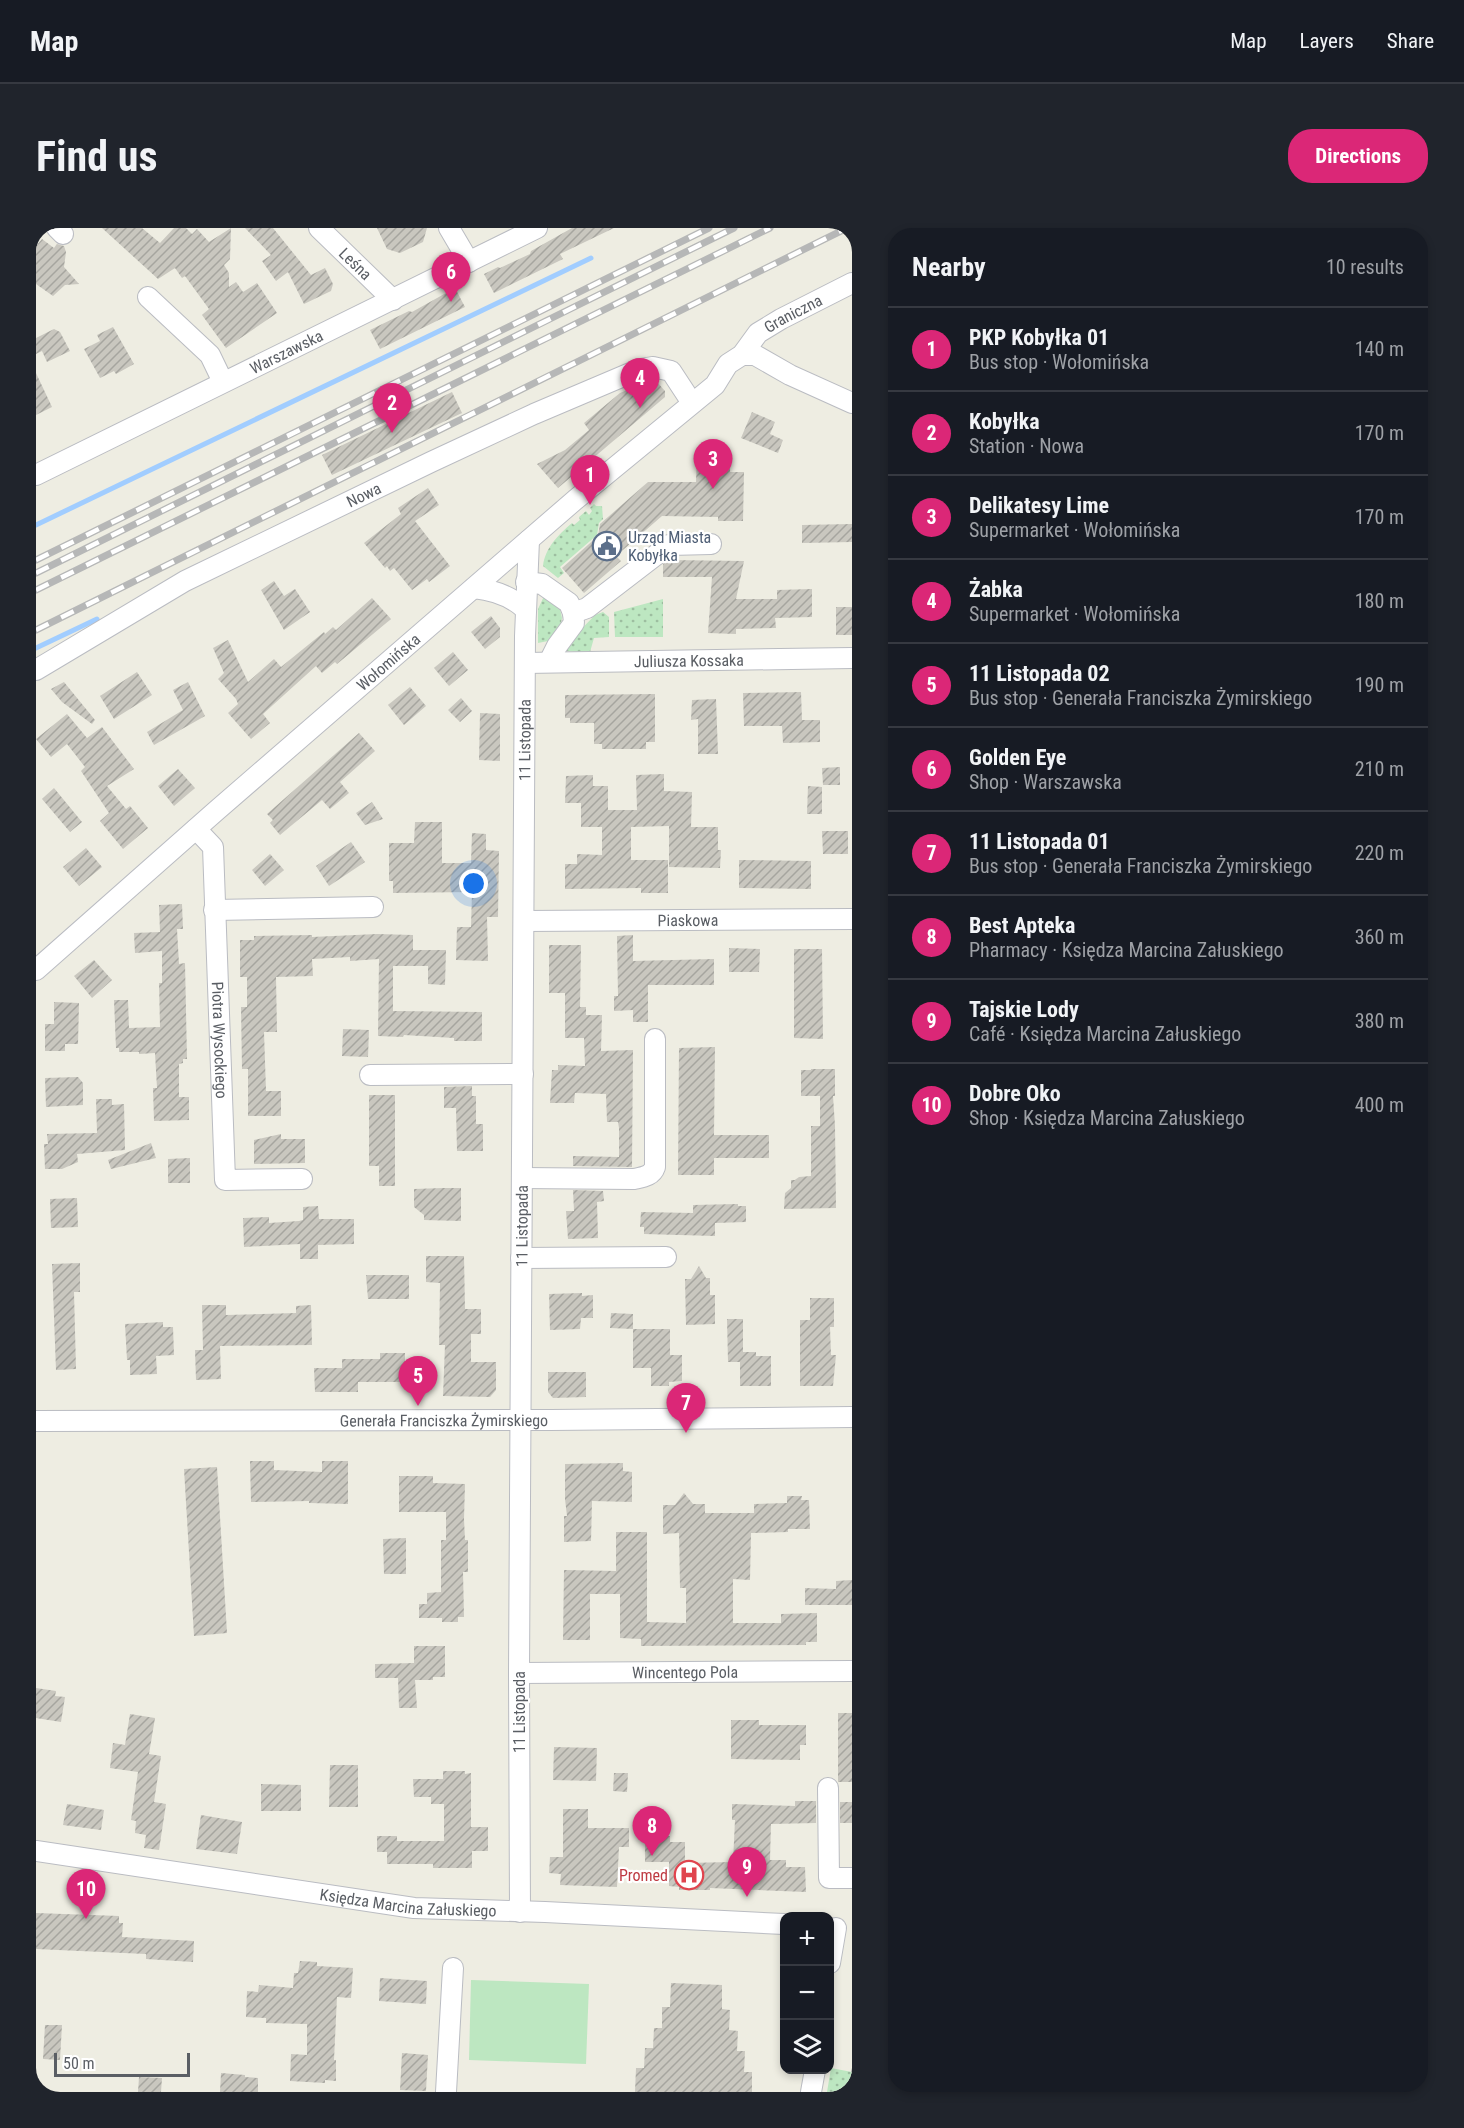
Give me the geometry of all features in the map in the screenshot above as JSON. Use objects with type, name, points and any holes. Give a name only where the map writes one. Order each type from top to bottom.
[{"type":"street","name":"Leśna","points":[[319,228],[393,300]]},
{"type":"street","points":[[449,228],[469,262]]},
{"type":"street","name":"Warszawska","points":[[36,475],[537,228]]},
{"type":"street","name":"Graniczna","points":[[742,355],[758,333],[852,283]]},
{"type":"street","points":[[147,297],[210,355],[223,382]]},
{"type":"street","points":[[742,355],[755,355],[769,361],[790,375],[852,403]]},
{"type":"street","name":"Wołomińska","points":[[36,970],[529,540],[715,385],[728,364],[742,355]]},
{"type":"street","name":"Nowa","points":[[36,670],[185,581],[441,457],[640,369],[653,367],[671,371],[692,403]]},
{"type":"street","name":"11 Listopada","points":[[520,1912],[519,1674],[525,609],[529,540]]},
{"type":"street","points":[[573,613],[586,608],[669,544],[711,544]]},
{"type":"street","points":[[526,582],[542,584],[569,603],[573,613],[574,623],[557,646],[549,662]]},
{"type":"street","points":[[474,588],[489,589],[516,600],[525,609]]},
{"type":"street","name":"Juliusza Kossaka","points":[[525,663],[852,658]]},
{"type":"street","name":"Piotra Wysockiego","points":[[196,829],[213,847],[225,1180],[302,1179]]},
{"type":"street","points":[[214,910],[374,907]]},
{"type":"street","name":"Piaskowa","points":[[524,921],[852,919]]},
{"type":"street","points":[[522,1178],[634,1179],[653,1172],[655,1167],[655,1039]]},
{"type":"street","points":[[370,1075],[523,1074]]},
{"type":"street","points":[[521,1258],[666,1257]]},
{"type":"street","name":"Generała Franciszka Żymirskiego","points":[[36,1421],[852,1417]]},
{"type":"street","name":"Wincentego Pola","points":[[519,1674],[852,1671]]},
{"type":"street","points":[[828,1788],[829,1878],[852,1878]]},
{"type":"street","name":"Księdza Marcina Załuskiego","points":[[36,1851],[414,1908],[780,1924]]},
{"type":"street","points":[[834,1947],[839,1928]]},
{"type":"street","points":[[446,2092],[453,1968]]},
{"type":"street","points":[[811,2092],[814,2074]]},
{"type":"green space","points":[[594,504],[602,506],[603,519],[599,523],[597,535],[560,567],[564,573],[558,578],[543,566],[546,553],[553,542],[572,523],[574,525],[580,520],[579,517],[586,511],[589,515],[592,511],[590,508]]},
{"type":"green space","points":[[545,594],[560,609],[562,618],[560,627],[548,641],[538,643],[538,609]]},
{"type":"green space","points":[[663,599],[663,637],[615,637],[614,612]]},
{"type":"green space","points":[[603,612],[609,617],[609,637],[594,638],[590,652],[564,651],[565,646],[595,615]]},
{"type":"green space","points":[[471,1980],[589,1984],[586,2064],[469,2060]]},
{"type":"green space","points":[[834,2069],[852,2072],[852,2092],[827,2092],[830,2074],[834,2074]]},
{"type":"building","points":[[102,228],[142,228],[160,243],[174,228],[186,228],[192,234],[197,229],[209,242],[231,228],[230,259],[224,265],[229,273],[229,287],[236,282],[243,292],[257,283],[277,313],[226,348],[202,315],[209,309],[185,276],[182,278],[175,268],[158,279]]},
{"type":"building","points":[[245,228],[273,228],[311,275],[325,268],[333,284],[331,291],[304,304],[288,272],[276,281],[262,261],[271,255]]},
{"type":"building","points":[[377,228],[427,228],[423,242],[400,253],[387,249]]},
{"type":"building","points":[[572,228],[614,228],[560,254],[563,259],[494,293],[484,274],[530,254],[531,251]]},
{"type":"building","points":[[42,239],[54,248],[57,244],[64,246],[66,252],[64,267],[79,284],[65,285],[53,296],[36,284],[36,246]]},
{"type":"building","points":[[455,288],[465,307],[380,349],[370,330],[409,311],[412,312]]},
{"type":"building","points":[[113,327],[134,364],[116,374],[114,371],[100,378],[84,349],[100,341],[97,335]]},
{"type":"building","points":[[54,329],[60,332],[70,351],[47,362],[42,351],[36,354],[36,338]]},
{"type":"building","points":[[36,373],[52,407],[36,415]]},
{"type":"building","points":[[649,381],[657,382],[665,391],[665,397],[558,488],[537,464],[565,450],[589,430],[584,423],[620,393]]},
{"type":"building","points":[[452,392],[462,413],[332,475],[322,455]]},
{"type":"building","points":[[752,412],[775,422],[770,434],[783,440],[778,453],[741,438]]},
{"type":"building","points":[[697,452],[730,452],[730,472],[744,472],[743,521],[718,521],[718,517],[662,516],[616,556],[621,561],[584,593],[562,568],[598,536],[600,524],[648,482],[696,482]]},
{"type":"building","points":[[428,488],[439,505],[415,521],[450,566],[429,582],[427,579],[412,590],[394,568],[390,571],[387,566],[385,568],[364,543],[401,514],[398,508]]},
{"type":"building","points":[[852,524],[852,542],[802,543],[802,525]]},
{"type":"building","points":[[669,560],[744,561],[736,599],[777,599],[777,590],[812,589],[812,617],[775,618],[776,628],[736,629],[736,634],[708,633],[712,577],[663,577],[663,564]]},
{"type":"building","points":[[274,581],[284,596],[295,589],[310,612],[284,630],[261,590]]},
{"type":"building","points":[[372,598],[391,619],[337,664],[335,662],[322,673],[316,666],[263,714],[270,723],[251,739],[228,713],[238,704],[218,679],[224,673],[213,648],[228,640],[248,682],[274,659],[281,667],[324,632],[325,634],[333,627],[336,630]]},
{"type":"building","points":[[836,607],[852,607],[852,635],[836,635]]},
{"type":"building","points":[[491,616],[500,628],[500,637],[485,649],[471,632]]},
{"type":"building","points":[[453,652],[468,670],[449,686],[434,668]]},
{"type":"building","points":[[137,672],[152,695],[114,719],[100,696]]},
{"type":"building","points":[[64,682],[95,720],[92,724],[62,702],[51,689]]},
{"type":"building","points":[[188,682],[205,716],[154,745],[147,732],[183,710],[173,690]]},
{"type":"building","points":[[410,687],[426,706],[404,725],[388,705]]},
{"type":"building","points":[[801,692],[802,720],[820,720],[820,742],[783,743],[782,726],[744,726],[743,693]]},
{"type":"building","points":[[655,694],[655,742],[646,742],[646,749],[602,749],[602,744],[594,744],[594,723],[570,723],[570,718],[565,718],[565,695]]},
{"type":"building","points":[[461,698],[472,711],[460,722],[448,710]]},
{"type":"building","points":[[716,699],[718,754],[698,754],[698,719],[691,720],[692,700]]},
{"type":"building","points":[[480,713],[500,714],[500,761],[479,760]]},
{"type":"building","points":[[67,714],[87,738],[102,727],[134,769],[107,786],[126,809],[130,806],[148,828],[123,849],[100,821],[109,813],[81,771],[85,767],[67,744],[51,757],[36,739]]},
{"type":"building","points":[[359,733],[375,751],[340,782],[349,793],[330,809],[322,800],[280,835],[270,823],[273,820],[267,814]]},
{"type":"building","points":[[840,767],[840,785],[823,785],[822,768]]},
{"type":"building","points":[[178,769],[195,788],[174,806],[158,786]]},
{"type":"building","points":[[664,774],[664,791],[692,792],[691,827],[718,827],[718,850],[721,850],[720,868],[669,867],[669,826],[631,827],[631,860],[668,860],[668,893],[641,893],[641,888],[565,889],[565,864],[577,864],[577,854],[602,855],[602,827],[581,827],[581,803],[565,803],[566,776],[593,775],[593,786],[608,786],[608,810],[637,810],[636,775]]},
{"type":"building","points":[[808,786],[822,787],[822,814],[807,814]]},
{"type":"building","points":[[54,788],[82,822],[70,832],[42,799]]},
{"type":"building","points":[[372,802],[383,819],[365,825],[356,813]]},
{"type":"building","points":[[415,822],[442,822],[442,863],[471,863],[472,833],[486,834],[486,850],[499,851],[498,917],[487,917],[488,961],[456,960],[457,927],[471,927],[472,892],[393,893],[393,881],[389,881],[389,843],[414,843]]},
{"type":"building","points":[[822,831],[848,831],[848,854],[823,854]]},
{"type":"building","points":[[351,842],[365,862],[329,886],[316,866]]},
{"type":"building","points":[[86,848],[102,867],[79,886],[63,867]]},
{"type":"building","points":[[270,854],[284,870],[265,886],[252,870]]},
{"type":"building","points":[[739,860],[811,861],[811,889],[739,888]]},
{"type":"building","points":[[182,904],[183,929],[177,929],[179,964],[185,963],[187,1059],[183,1059],[183,1063],[179,1064],[179,1097],[189,1097],[189,1120],[154,1121],[153,1088],[157,1088],[155,1053],[119,1052],[119,1048],[116,1048],[114,1000],[128,1000],[129,1028],[160,1027],[159,983],[162,983],[162,951],[135,953],[134,933],[160,932],[159,905]]},
{"type":"building","points":[[312,935],[312,937],[413,935],[413,950],[446,950],[445,985],[428,984],[428,966],[393,966],[393,1011],[482,1012],[482,1041],[454,1041],[454,1038],[404,1035],[403,1037],[378,1036],[379,959],[350,961],[350,957],[312,959],[313,976],[276,977],[277,1032],[264,1032],[266,1091],[281,1091],[281,1116],[248,1116],[248,1069],[242,1069],[241,1007],[247,1007],[247,977],[240,977],[240,940],[254,940],[254,936]]},
{"type":"building","points":[[633,935],[633,961],[714,959],[714,985],[648,985],[648,1022],[633,1022],[633,1010],[614,1011],[614,996],[618,996],[617,936]]},
{"type":"building","points":[[549,945],[581,945],[580,1007],[586,1007],[586,1015],[602,1015],[601,1051],[633,1050],[632,1167],[573,1166],[573,1156],[619,1157],[619,1128],[618,1122],[607,1122],[606,1094],[575,1093],[574,1103],[550,1103],[552,1070],[558,1070],[558,1065],[585,1066],[584,1038],[565,1038],[565,993],[549,993]]},
{"type":"building","points":[[729,948],[760,949],[759,972],[729,972]]},
{"type":"building","points":[[794,949],[822,949],[823,1039],[794,1038]]},
{"type":"building","points":[[94,960],[112,980],[92,998],[74,976]]},
{"type":"building","points":[[54,1002],[79,1003],[78,1044],[65,1044],[65,1051],[45,1051],[45,1024],[54,1024]]},
{"type":"building","points":[[343,1029],[369,1030],[368,1057],[342,1056]]},
{"type":"building","points":[[715,1047],[714,1135],[769,1135],[769,1158],[714,1158],[714,1175],[678,1175],[679,1048]]},
{"type":"building","points":[[835,1069],[835,1096],[833,1096],[836,1208],[784,1209],[785,1193],[791,1188],[791,1180],[811,1176],[811,1126],[820,1126],[820,1096],[801,1096],[801,1070]]},
{"type":"building","points":[[78,1077],[83,1083],[83,1105],[46,1107],[45,1078]]},
{"type":"building","points":[[472,1086],[472,1096],[476,1096],[476,1124],[483,1124],[483,1151],[457,1151],[456,1108],[444,1108],[444,1087]]},
{"type":"building","points":[[369,1095],[395,1095],[395,1186],[379,1186],[379,1166],[369,1166]]},
{"type":"building","points":[[96,1099],[112,1099],[112,1105],[124,1104],[125,1150],[77,1154],[78,1162],[62,1169],[45,1169],[44,1144],[48,1144],[47,1134],[97,1133]]},
{"type":"building","points":[[281,1134],[281,1139],[305,1139],[305,1163],[254,1164],[254,1140]]},
{"type":"building","points":[[151,1143],[156,1158],[111,1169],[108,1160]]},
{"type":"building","points":[[190,1158],[190,1183],[168,1183],[168,1159]]},
{"type":"building","points":[[461,1188],[461,1221],[424,1220],[424,1215],[414,1207],[414,1189]]},
{"type":"building","points":[[573,1190],[603,1191],[604,1201],[597,1202],[598,1238],[568,1239],[566,1211],[574,1211]]},
{"type":"building","points":[[77,1198],[78,1227],[51,1228],[50,1199]]},
{"type":"building","points":[[738,1204],[738,1206],[746,1206],[746,1222],[715,1223],[715,1236],[644,1234],[644,1227],[640,1227],[641,1212],[693,1213],[693,1205]]},
{"type":"building","points":[[318,1206],[319,1219],[354,1219],[354,1244],[318,1245],[318,1259],[300,1259],[300,1244],[244,1247],[243,1218],[269,1217],[269,1223],[299,1221],[303,1220],[303,1207]]},
{"type":"building","points":[[426,1256],[464,1256],[465,1309],[481,1309],[481,1334],[471,1334],[471,1362],[496,1362],[496,1390],[490,1397],[443,1396],[445,1345],[439,1345],[440,1283],[426,1282]]},
{"type":"building","points":[[80,1263],[80,1292],[74,1292],[76,1369],[56,1370],[52,1264]]},
{"type":"building","points":[[699,1266],[706,1278],[710,1278],[710,1295],[715,1295],[715,1324],[686,1325],[685,1279],[691,1279]]},
{"type":"building","points":[[366,1275],[409,1275],[409,1299],[368,1299]]},
{"type":"building","points":[[582,1293],[582,1296],[593,1295],[593,1318],[581,1318],[580,1329],[550,1330],[549,1294]]},
{"type":"building","points":[[810,1298],[834,1298],[834,1327],[830,1327],[831,1355],[836,1355],[833,1386],[800,1386],[800,1320],[810,1320]]},
{"type":"building","points":[[202,1305],[226,1305],[226,1315],[296,1313],[296,1306],[311,1305],[312,1345],[220,1346],[221,1379],[196,1380],[195,1350],[203,1350]]},
{"type":"building","points":[[611,1313],[633,1314],[633,1329],[610,1328]]},
{"type":"building","points":[[727,1319],[743,1319],[743,1352],[756,1352],[756,1356],[771,1356],[771,1386],[740,1386],[740,1362],[728,1362]]},
{"type":"building","points":[[163,1322],[163,1327],[173,1327],[174,1355],[156,1356],[157,1374],[130,1375],[125,1324]]},
{"type":"building","points":[[633,1329],[670,1329],[670,1355],[682,1355],[682,1381],[669,1382],[669,1386],[651,1386],[651,1368],[633,1368]]},
{"type":"building","points":[[380,1353],[405,1353],[405,1382],[358,1382],[358,1392],[315,1392],[314,1368],[342,1368],[342,1359],[380,1359]]},
{"type":"building","points":[[548,1372],[586,1372],[586,1397],[553,1398],[548,1392]]},
{"type":"building","points":[[250,1461],[274,1461],[274,1470],[322,1472],[322,1461],[348,1461],[348,1504],[309,1503],[309,1501],[251,1502]]},
{"type":"building","points":[[623,1463],[623,1471],[632,1472],[632,1502],[592,1501],[591,1541],[564,1542],[564,1516],[567,1516],[565,1464]]},
{"type":"building","points":[[217,1467],[227,1633],[194,1636],[184,1469]]},
{"type":"building","points":[[399,1476],[433,1476],[433,1483],[465,1484],[464,1519],[465,1540],[468,1540],[468,1572],[463,1572],[464,1617],[458,1617],[458,1622],[442,1622],[442,1618],[419,1618],[419,1604],[427,1604],[427,1593],[441,1592],[441,1540],[446,1540],[446,1512],[399,1512]]},
{"type":"building","points":[[684,1493],[693,1504],[705,1504],[705,1513],[754,1513],[754,1504],[787,1503],[787,1496],[802,1496],[801,1500],[809,1500],[810,1529],[751,1533],[750,1580],[733,1579],[733,1623],[781,1623],[781,1614],[817,1613],[817,1642],[806,1642],[806,1645],[641,1646],[641,1639],[620,1638],[620,1594],[590,1594],[590,1640],[563,1640],[564,1570],[616,1571],[616,1532],[647,1532],[647,1622],[686,1623],[686,1588],[680,1588],[679,1533],[663,1534],[663,1505],[675,1505]]},
{"type":"building","points":[[406,1538],[406,1574],[384,1574],[383,1539]]},
{"type":"building","points":[[852,1580],[852,1605],[805,1605],[805,1588],[836,1589],[836,1581]]},
{"type":"building","points":[[414,1646],[445,1646],[445,1677],[415,1680],[417,1708],[399,1708],[398,1678],[375,1678],[375,1664],[414,1663]]},
{"type":"building","points":[[36,1688],[56,1691],[55,1696],[65,1697],[61,1722],[36,1718]]},
{"type":"building","points":[[838,1713],[852,1713],[852,1782],[838,1782]]},
{"type":"building","points":[[130,1714],[155,1718],[149,1754],[161,1756],[154,1802],[166,1804],[159,1850],[144,1848],[146,1835],[135,1833],[136,1821],[131,1820],[138,1772],[110,1768],[113,1743],[125,1745]]},
{"type":"building","points":[[731,1720],[759,1720],[759,1725],[806,1725],[806,1745],[800,1745],[800,1760],[731,1759]]},
{"type":"building","points":[[554,1747],[597,1748],[596,1781],[553,1780]]},
{"type":"building","points":[[330,1765],[358,1765],[358,1807],[329,1807]]},
{"type":"building","points":[[443,1771],[471,1773],[471,1827],[488,1827],[488,1851],[472,1851],[472,1868],[433,1868],[433,1864],[387,1864],[387,1852],[377,1852],[377,1836],[397,1836],[397,1841],[444,1841],[444,1804],[431,1804],[431,1797],[414,1797],[413,1779],[443,1779]]},
{"type":"building","points":[[614,1773],[628,1773],[627,1792],[613,1791]]},
{"type":"building","points":[[261,1784],[301,1785],[301,1811],[261,1811]]},
{"type":"building","points":[[795,1801],[816,1801],[816,1823],[771,1824],[770,1860],[786,1860],[786,1867],[805,1867],[806,1892],[710,1888],[710,1890],[679,1890],[679,1887],[669,1886],[669,1862],[645,1862],[645,1836],[670,1836],[670,1842],[685,1842],[685,1863],[733,1862],[735,1820],[732,1820],[732,1804],[795,1806]]},
{"type":"building","points":[[840,1802],[852,1802],[852,1823],[840,1823]]},
{"type":"building","points":[[67,1804],[104,1810],[101,1830],[63,1825]]},
{"type":"building","points":[[563,1809],[588,1809],[588,1828],[629,1828],[629,1847],[619,1847],[617,1887],[560,1885],[561,1874],[549,1873],[550,1857],[563,1857]]},
{"type":"building","points":[[201,1815],[242,1822],[237,1854],[196,1849]]},
{"type":"building","points":[[36,1913],[119,1916],[119,1923],[123,1923],[122,1937],[194,1941],[193,1962],[146,1959],[146,1954],[36,1949]]},
{"type":"building","points":[[300,1961],[317,1962],[317,1966],[353,1968],[351,1998],[337,1997],[334,2060],[336,2060],[336,2081],[325,2080],[325,2083],[290,2081],[291,2054],[307,2055],[307,2024],[266,2023],[266,2018],[246,2017],[247,1991],[258,1992],[259,1985],[293,1988],[294,1973],[298,1973]]},
{"type":"building","points":[[380,1978],[427,1981],[426,2004],[379,2001]]},
{"type":"building","points":[[671,1983],[722,1985],[722,2009],[730,2010],[729,2030],[738,2031],[737,2051],[745,2051],[744,2072],[752,2072],[752,2092],[635,2092],[636,2068],[644,2068],[645,2048],[653,2048],[654,2028],[662,2028],[662,2007],[670,2007]]},
{"type":"building","points":[[45,2025],[62,2025],[60,2060],[43,2059]]},
{"type":"building","points":[[402,2053],[428,2055],[426,2091],[400,2090]]},
{"type":"building","points":[[221,2073],[258,2078],[258,2092],[220,2092]]},
{"type":"building","points":[[139,2077],[162,2078],[161,2092],[138,2092]]},
{"type":"waterway","points":[[36,525],[591,258]]},
{"type":"waterway","points":[[36,648],[97,619]]},
{"type":"railway","points":[[36,560],[709,228]]},
{"type":"railway","points":[[36,573],[734,228]]},
{"type":"railway","points":[[36,590],[770,228]]},
{"type":"railway","points":[[36,630],[847,228]]},
{"type":"place","name":"Golden Eye","points":[[451,302]]},
{"type":"place","name":"Żabka","points":[[640,408]]},
{"type":"place","name":"Kobyłka","points":[[392,433]]},
{"type":"place","name":"Delikatesy Lime","points":[[713,489]]},
{"type":"place","name":"PKP Kobyłka 01","points":[[590,505]]},
{"type":"place","name":"Urząd Miasta Kobyłka","points":[[607,546]]},
{"type":"place","name":"11 Listopada 02","points":[[418,1406]]},
{"type":"place","name":"11 Listopada 01","points":[[686,1433]]},
{"type":"place","name":"Best Apteka","points":[[652,1856]]},
{"type":"place","name":"Promed","points":[[689,1875]]},
{"type":"place","name":"Tajskie Lody","points":[[747,1897]]},
{"type":"place","name":"Dobre Oko","points":[[86,1919]]}]
